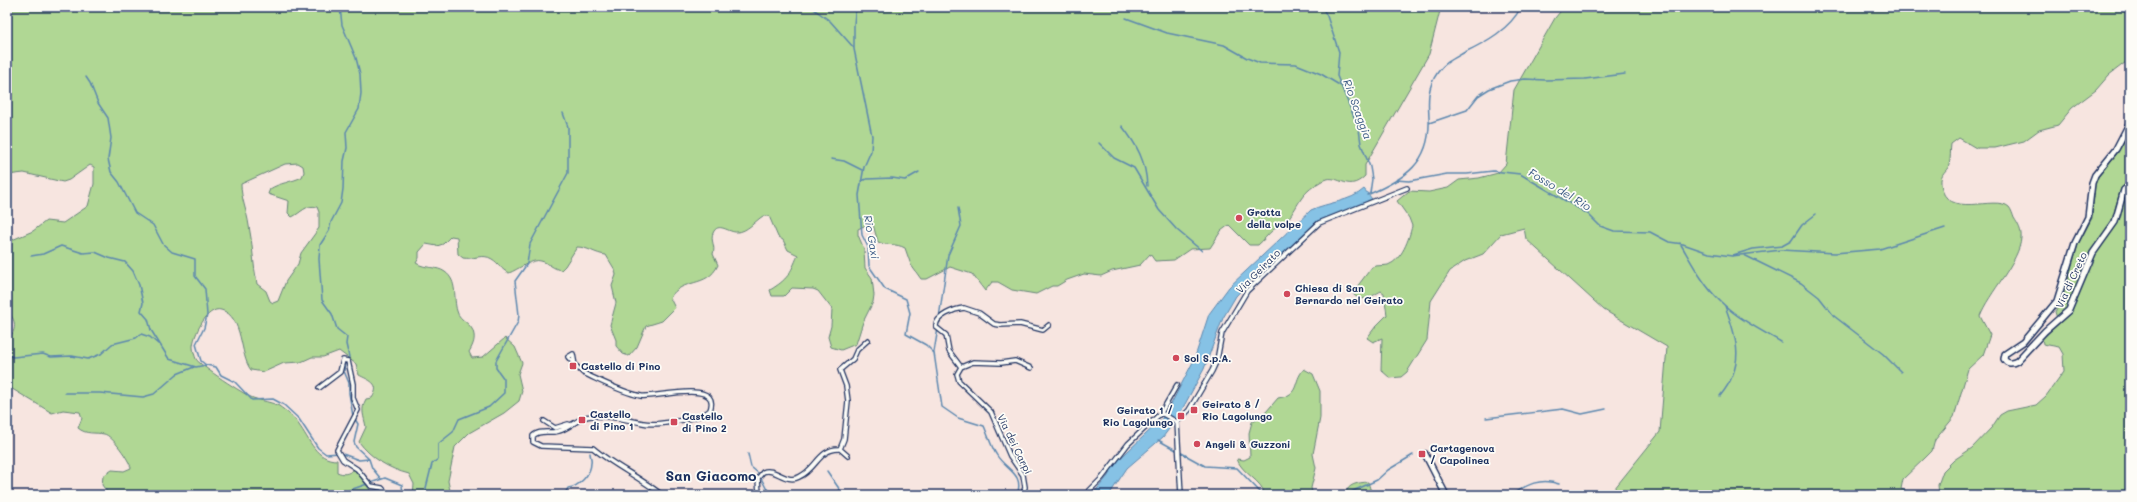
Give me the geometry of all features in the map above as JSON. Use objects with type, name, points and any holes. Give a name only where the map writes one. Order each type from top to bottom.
[{"type":"main road","name":"Via di Creto","points":[[2130,122],[2116,149],[2095,175],[2091,190],[2088,217],[2075,243],[2057,301],[2023,342],[2006,354],[2004,359],[2006,362],[2011,363],[2017,361],[2045,331],[2064,316],[2069,310],[2093,253],[2115,222],[2124,190],[2130,185]]},
{"type":"main road","points":[[1424,451],[1446,495]]},
{"type":"street","name":"Via Geirato","points":[[1177,422],[1189,410],[1212,371],[1217,360],[1222,333],[1247,291],[1319,223],[1407,188]]},
{"type":"street","points":[[1031,368],[1015,361],[971,362],[961,367],[949,351],[947,338],[936,327],[938,321],[947,314],[964,308],[1000,325],[1020,324],[1043,330],[1050,325]]},
{"type":"street","points":[[840,449],[844,439],[848,401],[846,386],[840,370],[853,359],[858,350],[868,340]]},
{"type":"street","points":[[319,388],[336,376],[341,370],[342,362],[347,360],[353,384],[353,398],[358,408],[357,414],[337,450],[342,459],[357,468],[370,486],[384,489],[388,495]]},
{"type":"street","points":[[575,365],[582,373],[633,394],[645,397],[681,392],[700,392],[708,397],[712,405],[707,414],[696,418],[650,424],[613,416],[591,416],[559,432],[537,433],[533,436],[533,442],[541,446],[562,448],[589,446],[605,459],[641,479],[662,495]]},
{"type":"street","name":"Via dei Carpi","points":[[961,367],[957,372],[958,380],[991,412],[1010,456],[1023,475],[1025,487],[1023,495]]},
{"type":"street","points":[[1085,495],[1102,478],[1128,444],[1162,414],[1177,385]]},
{"type":"street","points":[[1162,414],[1177,422],[1177,444],[1181,495]]},
{"type":"street","points":[[544,421],[550,426],[572,425]]},
{"type":"street","points":[[840,449],[848,456]]},
{"type":"street","points":[[756,495],[758,478],[763,472],[769,471],[786,478],[795,479],[805,473],[825,453],[840,449]]},
{"type":"green space","points":[[7,7],[1441,7],[1429,54],[1365,165],[1365,176],[1352,183],[1332,179],[1326,179],[1320,182],[1304,195],[1287,220],[1273,230],[1258,245],[1249,245],[1229,225],[1221,231],[1210,248],[1190,249],[1174,260],[1155,261],[1150,254],[1140,265],[1112,271],[1101,276],[1084,274],[1067,280],[1057,286],[1052,286],[1036,294],[1012,290],[998,282],[992,282],[985,291],[972,274],[950,267],[927,279],[921,279],[911,265],[905,248],[878,242],[873,225],[868,224],[858,229],[858,235],[864,249],[865,268],[872,278],[874,295],[873,302],[863,322],[856,344],[841,350],[831,347],[828,337],[831,326],[832,309],[818,291],[813,289],[792,288],[784,296],[772,296],[770,290],[781,283],[788,276],[798,255],[788,250],[783,240],[778,237],[769,216],[763,216],[741,232],[734,232],[721,228],[715,230],[712,236],[714,248],[713,254],[718,265],[708,277],[681,287],[675,292],[670,298],[675,308],[662,321],[646,326],[637,347],[629,356],[623,354],[616,346],[616,340],[610,325],[616,303],[612,286],[616,275],[615,270],[606,255],[577,247],[561,270],[544,262],[534,261],[509,273],[489,257],[463,258],[458,254],[457,237],[451,236],[443,244],[437,246],[426,244],[419,252],[419,258],[416,263],[442,270],[452,280],[458,314],[473,331],[474,342],[469,352],[472,358],[483,357],[505,338],[515,347],[522,363],[518,374],[522,391],[519,401],[504,413],[469,433],[455,447],[448,481],[451,495],[413,495],[414,484],[409,474],[394,469],[381,462],[369,453],[359,442],[366,427],[363,406],[366,399],[372,398],[375,393],[375,385],[359,375],[356,364],[339,351],[323,357],[312,357],[301,362],[284,363],[264,372],[251,370],[244,355],[234,320],[221,310],[216,310],[206,317],[195,336],[193,347],[196,359],[213,373],[248,396],[273,403],[282,408],[295,420],[310,443],[319,453],[324,457],[337,460],[337,472],[344,474],[353,470],[356,471],[370,490],[379,495],[107,495],[107,492],[102,485],[103,476],[112,470],[124,471],[131,468],[124,454],[116,443],[107,435],[87,432],[78,428],[82,418],[80,412],[63,410],[52,413],[9,387],[7,388],[7,339],[13,333],[14,322],[13,318],[7,312],[7,248],[12,240],[33,231],[46,221],[63,223],[88,206],[94,184],[94,167],[90,165],[69,180],[63,182],[24,173],[7,175]],"holes":[[[298,163],[303,166],[304,172],[302,177],[274,187],[270,189],[268,194],[289,201],[288,213],[292,217],[307,208],[313,206],[317,207],[319,212],[319,228],[301,253],[298,264],[286,281],[278,301],[273,303],[270,301],[266,291],[257,284],[241,184],[285,164]]]},
{"type":"green space","points":[[1564,7],[2130,7],[2130,59],[2109,75],[2096,90],[2072,108],[2058,125],[2039,130],[2024,141],[1995,148],[1976,148],[1959,138],[1951,144],[1949,165],[1941,180],[1944,195],[1951,201],[1961,204],[1993,203],[2002,204],[2009,207],[2021,233],[2021,238],[2019,247],[2010,267],[1984,307],[1980,316],[1990,335],[1983,355],[1968,369],[1954,417],[1935,440],[1932,451],[1903,479],[1901,489],[1916,495],[1598,495],[1610,494],[1660,432],[1667,347],[1604,310],[1526,239],[1524,228],[1501,234],[1483,254],[1465,261],[1450,271],[1431,301],[1427,340],[1407,372],[1401,377],[1390,378],[1381,370],[1382,338],[1373,342],[1367,338],[1387,315],[1384,293],[1381,291],[1364,299],[1357,297],[1353,292],[1372,267],[1388,265],[1397,259],[1404,248],[1412,226],[1409,218],[1397,201],[1409,191],[1429,192],[1448,188],[1459,180],[1479,178],[1498,173],[1506,164],[1514,90],[1555,18]]},
{"type":"green space","points":[[2130,131],[2130,182],[2121,188],[2112,220],[2091,252],[2067,308],[2057,318],[2055,312],[2064,294],[2078,244],[2092,218],[2095,184],[2098,177],[2119,151]]},
{"type":"green space","points":[[2130,189],[2130,495],[1939,495],[1938,485],[1943,471],[1954,460],[1972,448],[1992,427],[2000,415],[2007,411],[2036,405],[2046,396],[2064,371],[2063,354],[2059,347],[2043,344],[2042,339],[2071,313],[2095,255],[2121,216],[2125,197]]},
{"type":"green space","points":[[1304,369],[1313,374],[1320,391],[1320,418],[1313,454],[1316,468],[1311,488],[1313,495],[1265,495],[1260,485],[1243,469],[1237,459],[1244,460],[1250,457],[1249,433],[1252,422],[1266,412],[1278,398],[1290,394],[1293,391],[1300,374]]},
{"type":"green space","points":[[1368,482],[1372,495],[1345,495],[1348,488],[1354,484]]},
{"type":"water","points":[[1364,189],[1372,199],[1367,201],[1368,203],[1315,223],[1298,241],[1250,281],[1236,296],[1223,318],[1204,369],[1178,417],[1163,437],[1127,468],[1109,495],[1092,495],[1108,476],[1113,465],[1161,420],[1194,360],[1209,314],[1229,287],[1311,210],[1352,197]]},
{"type":"waterway","points":[[340,7],[342,25],[356,58],[360,74],[361,93],[359,109],[346,132],[347,148],[344,161],[341,203],[331,222],[329,231],[320,245],[319,259],[322,300],[332,314],[337,329],[347,337],[346,344],[349,357],[345,363],[344,371],[349,383],[349,393],[353,416],[358,424],[354,442],[356,447],[369,459],[372,468],[381,479]]},
{"type":"waterway","points":[[811,7],[830,21],[854,48]]},
{"type":"waterway","name":"Rio Gaxi","points":[[858,7],[855,13],[854,49],[872,136],[871,151],[864,167],[859,195],[862,235],[868,247],[869,266],[885,289],[906,299],[910,313],[906,334],[926,345],[934,353],[942,407],[958,418],[984,426],[996,454],[1016,477],[1019,488],[1017,495]]},
{"type":"waterway","name":"Rio Scaggia","points":[[1322,7],[1327,16],[1339,52],[1337,76],[1359,129],[1361,144],[1370,167],[1372,179],[1370,193]]},
{"type":"waterway","points":[[1367,195],[1393,183],[1413,167],[1420,158],[1426,147],[1428,134],[1430,89],[1434,78],[1441,69],[1450,60],[1497,34],[1511,22],[1521,7]]},
{"type":"waterway","points":[[1126,18],[1167,33],[1224,45],[1247,58],[1260,63],[1296,64],[1321,74],[1341,86]]},
{"type":"waterway","points":[[1429,123],[1467,110],[1478,96],[1489,89],[1510,81],[1525,79],[1585,79],[1625,74]]},
{"type":"waterway","points":[[86,77],[98,103],[108,118],[111,138],[108,159],[111,172],[119,182],[135,213],[153,225],[163,244],[172,252],[195,259],[195,276],[205,289],[207,315],[204,328],[196,344],[201,361],[206,365]]},
{"type":"waterway","points":[[427,495],[426,488],[432,464],[438,459],[438,444],[453,432],[459,419],[489,407],[504,393],[504,379],[496,368],[496,361],[518,322],[519,315],[515,281],[527,264],[530,244],[568,173],[568,127],[563,113]]},
{"type":"waterway","points":[[1122,126],[1132,140],[1143,161],[1147,186]]},
{"type":"waterway","points":[[1099,143],[1114,158],[1134,168],[1159,210],[1177,230],[1202,251]]},
{"type":"waterway","points":[[831,159],[844,161],[862,170]]},
{"type":"waterway","name":"Fosso del Rio","points":[[1396,180],[1409,181],[1447,174],[1467,174],[1493,171],[1520,174],[1588,214],[1600,226],[1614,231],[1650,232],[1669,242],[1683,244],[1709,253],[1732,256],[1781,250],[1835,253],[1880,249],[1945,228]]},
{"type":"waterway","points":[[861,181],[867,179],[892,178],[905,180],[919,172]]},
{"type":"waterway","points":[[939,318],[948,255],[961,226],[958,208]]},
{"type":"waterway","points":[[1733,255],[1753,249],[1782,246],[1791,241],[1802,225],[1816,214]]},
{"type":"waterway","points":[[1680,243],[1703,281],[1720,301],[1741,318],[1781,342]]},
{"type":"waterway","points":[[31,256],[43,254],[61,246],[83,253],[95,252],[109,258],[125,262],[133,271],[139,285],[143,303],[141,311],[148,319],[151,330],[169,359],[196,367],[206,365],[216,367],[221,375],[235,382],[252,400],[273,399],[284,405],[299,419],[318,448],[326,454],[340,453],[359,460],[369,459]]},
{"type":"waterway","points":[[1744,255],[1801,283],[1819,297],[1834,316],[1883,354],[1901,372]]},
{"type":"waterway","points":[[1720,396],[1728,385],[1733,374],[1737,352],[1730,318],[1725,306]]},
{"type":"waterway","points":[[934,352],[939,322]]},
{"type":"waterway","points":[[7,354],[13,357],[43,354],[51,357],[72,356],[88,359],[101,354],[112,344],[136,338],[141,334],[150,337],[158,344]]},
{"type":"waterway","points":[[65,393],[100,393],[143,397],[154,394],[177,374],[194,367]]},
{"type":"waterway","points":[[1486,418],[1563,409],[1582,414],[1606,409]]},
{"type":"waterway","points":[[1158,440],[1205,466],[1237,468],[1263,495]]},
{"type":"waterway","points":[[564,495],[568,488],[580,483],[587,475],[591,460],[590,453]]},
{"type":"waterway","points":[[748,454],[751,467],[758,473]]},
{"type":"waterway","points":[[1349,495],[1351,492],[1377,480],[1388,470],[1413,455]]},
{"type":"waterway","points":[[827,471],[840,490],[841,495]]},
{"type":"waterway","points":[[335,495],[385,478],[402,485],[403,495]]},
{"type":"waterway","points":[[761,478],[766,488],[774,495]]},
{"type":"waterway","points":[[1511,495],[1534,483],[1546,481],[1559,484]]},
{"type":"place","name":"Grotta della volpe","points":[[1239,218]]},
{"type":"place","name":"Chiesa di San Bernardo nel Geirato","points":[[1287,294]]},
{"type":"place","name":"Sol S.p.A.","points":[[1176,358]]},
{"type":"place","name":"Castello di Pino","points":[[573,366]]},
{"type":"place","name":"Geirato 8 / Rio Lagolungo","points":[[1194,410]]},
{"type":"place","name":"Geirato 1 / Rio Lagolungo","points":[[1181,416]]},
{"type":"place","name":"Castello di Pino 1","points":[[582,420]]},
{"type":"place","name":"Castello di Pino 2","points":[[674,422]]},
{"type":"place","name":"Angeli & Guzzoni","points":[[1197,444]]},
{"type":"place","name":"Cartagenova / Capolinea","points":[[1422,454]]},
{"type":"district","name":"San Giacomo","points":[[711,475]]}]
